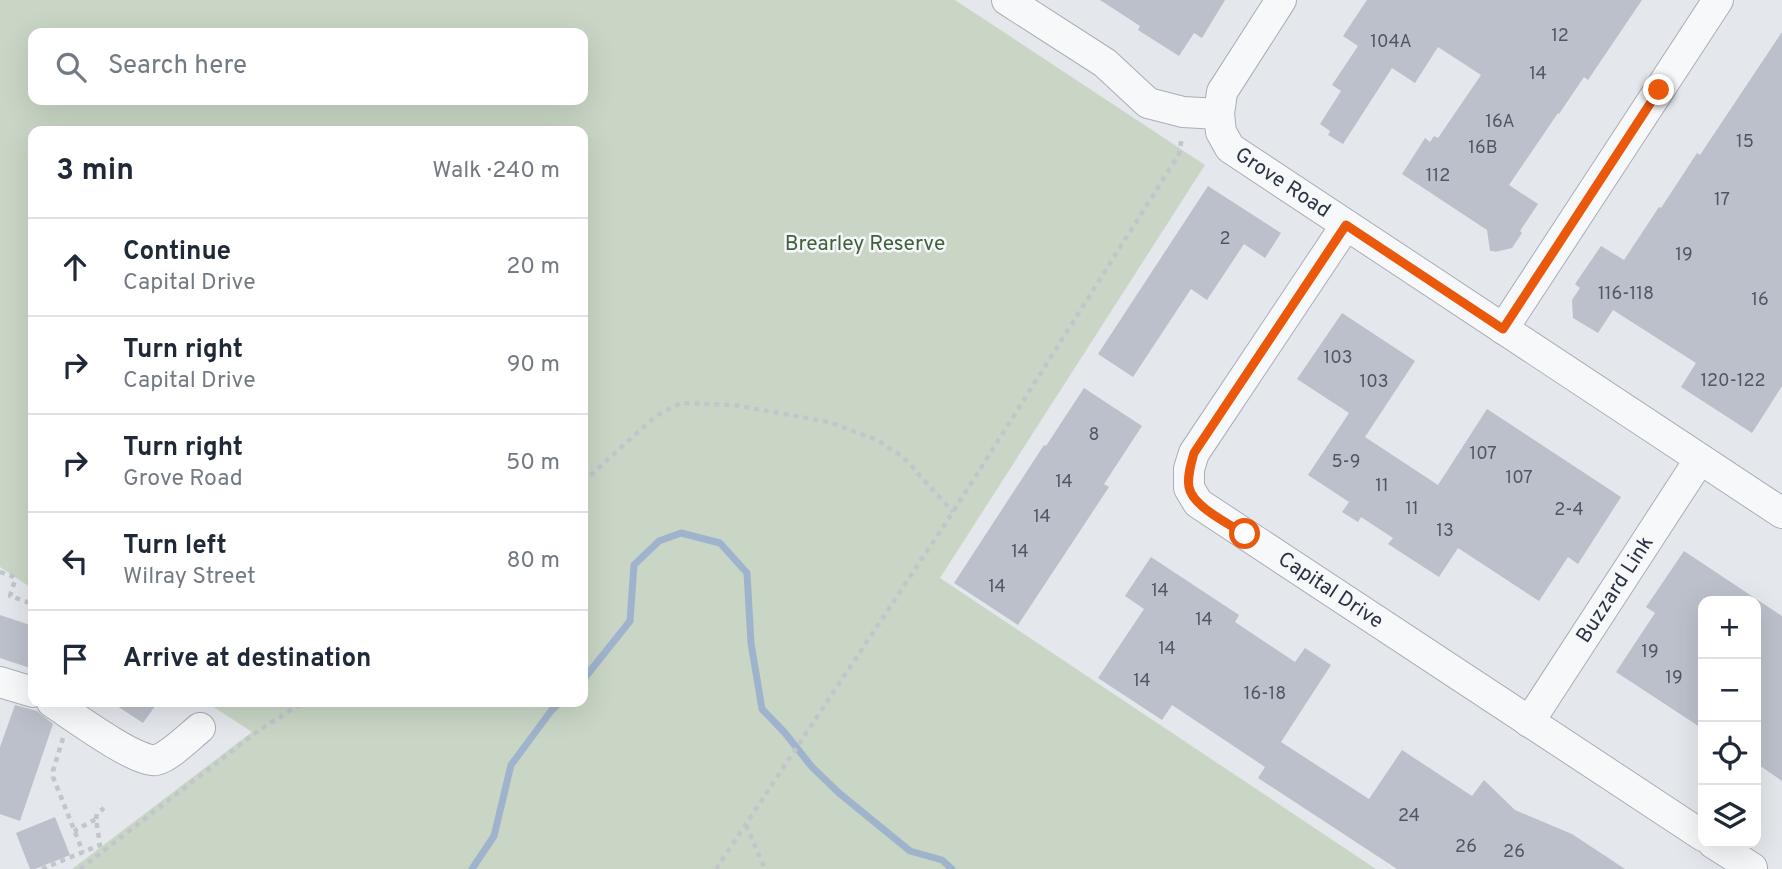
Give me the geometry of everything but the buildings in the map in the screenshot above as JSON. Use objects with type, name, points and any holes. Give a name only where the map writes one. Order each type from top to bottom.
[{"type":"street","points":[[1007,0],[1105,63],[1149,103],[1183,112],[1219,114],[1222,92],[1281,0]]},
{"type":"street","points":[[1503,329],[1718,0]]},
{"type":"street","name":"Grove Road","points":[[1219,114],[1221,132],[1230,148],[1782,513]]},
{"type":"street","name":"Capital Drive","points":[[1346,225],[1194,453],[1189,469],[1189,488],[1198,503],[1698,833]]},
{"type":"street","name":"Buzzard Link","points":[[1529,722],[1700,459]]},
{"type":"street","points":[[0,682],[28,690]]},
{"type":"street","points":[[61,708],[145,760],[158,760],[200,728]]},
{"type":"street","points":[[1721,848],[1752,868]]},
{"type":"path","points":[[716,869],[953,512],[1179,154],[1183,112]]},
{"type":"path","points":[[588,477],[656,416],[681,403],[733,405],[829,422],[877,440],[903,457],[953,512]]},
{"type":"path","points":[[0,572],[12,576],[15,580],[10,596],[28,602]]},
{"type":"path","points":[[80,869],[258,731],[295,707]]},
{"type":"path","points":[[61,708],[53,774],[83,852]]},
{"type":"path","points":[[42,869],[100,845],[96,819],[97,814],[104,808]]},
{"type":"path","points":[[74,831],[96,819]]},
{"type":"path","points":[[746,824],[765,869]]},
{"type":"green space","name":"Brearley Reserve","points":[[0,0],[955,0],[1205,165],[940,578],[1376,869],[72,869],[252,732],[214,707],[588,707],[588,126],[28,126],[28,586],[0,567]]},
{"type":"waterway","points":[[588,674],[630,621],[634,565],[659,541],[681,533],[720,543],[747,573],[751,643],[762,709],[812,767],[839,793],[910,851],[942,860],[952,869]]},
{"type":"waterway","points":[[472,869],[494,836],[511,765],[555,707]]},
{"type":"route","points":[[1245,534],[1198,503],[1189,488],[1189,469],[1194,453],[1346,225],[1503,329],[1659,90]]}]
